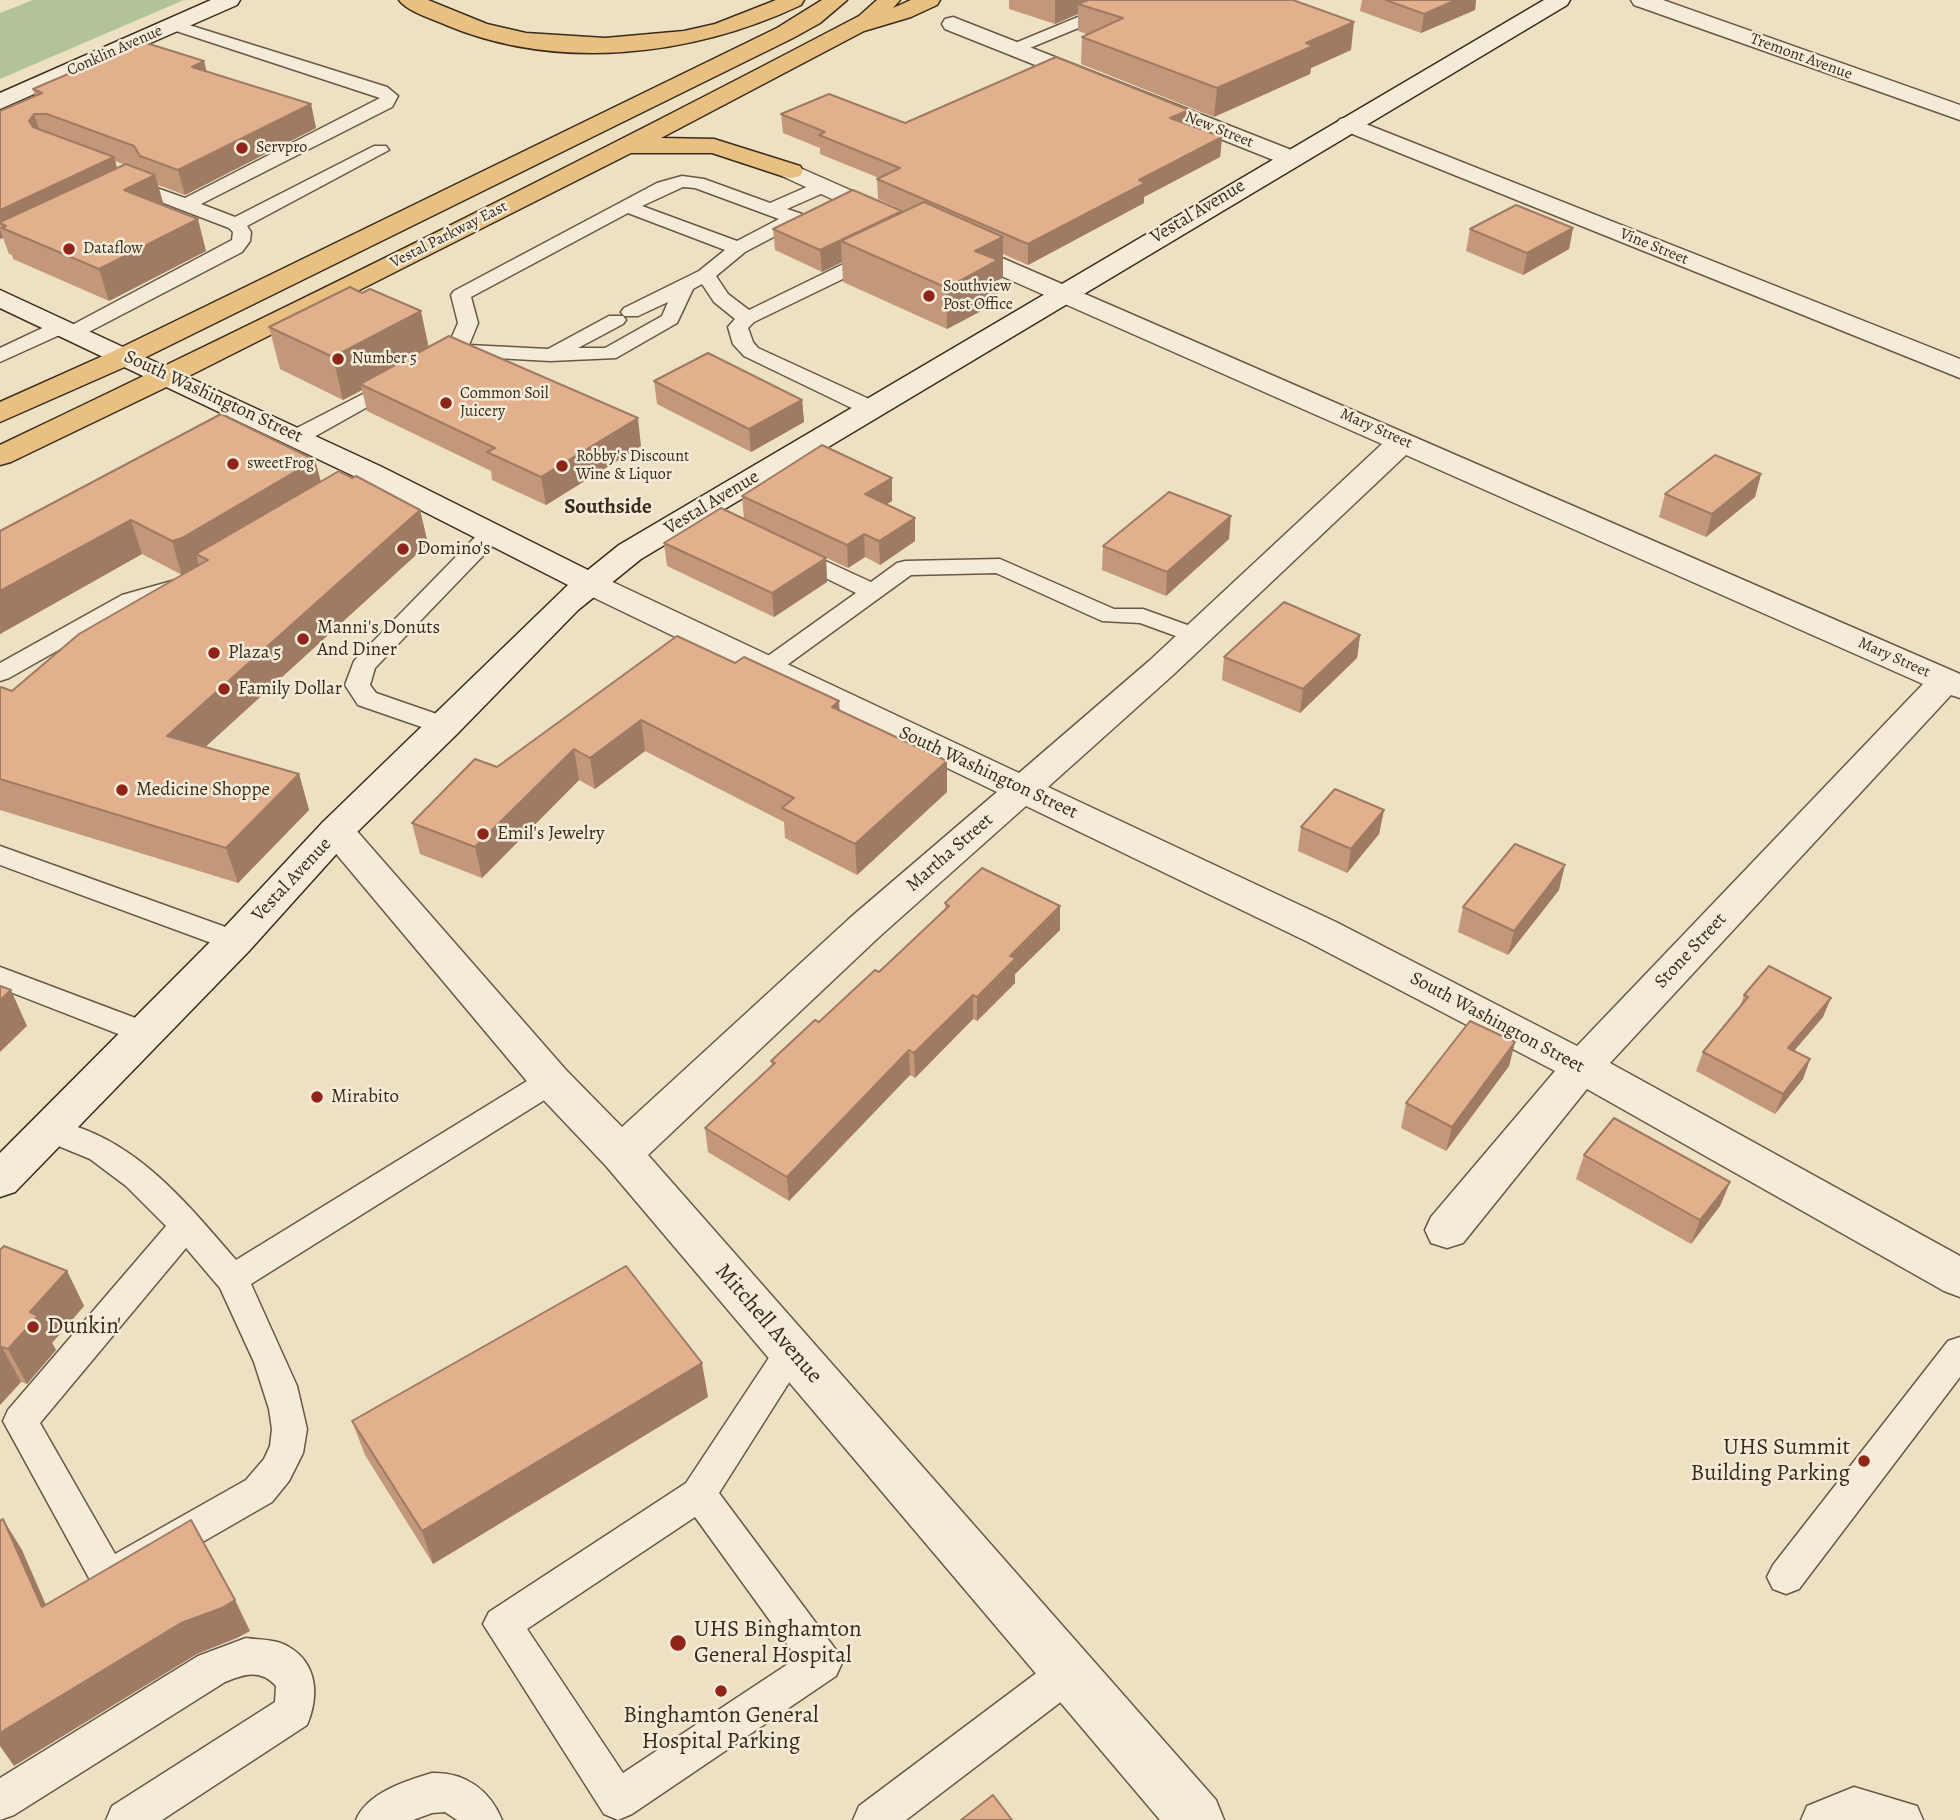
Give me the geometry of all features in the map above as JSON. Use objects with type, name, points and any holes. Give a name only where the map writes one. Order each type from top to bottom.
[{"type":"main road","points":[[410,0],[488,32],[536,40],[590,44],[653,41],[706,32],[751,19],[793,0]]},
{"type":"main road","name":"Vestal Parkway East","points":[[0,414],[126,356],[785,33],[836,0]]},
{"type":"main road","name":"Vestal Parkway East","points":[[0,456],[169,375],[731,93],[853,29],[874,16],[889,0]]},
{"type":"main road","points":[[853,29],[929,0]]},
{"type":"main road","points":[[731,93],[724,123],[737,139],[775,158],[791,171]]},
{"type":"main road","points":[[618,149],[672,144],[714,146],[791,171]]},
{"type":"street","name":"Conklin Avenue","points":[[0,102],[229,0]]},
{"type":"street","name":"Vestal Avenue","points":[[0,1180],[234,941],[336,831],[445,726],[566,603],[630,552],[1559,0]]},
{"type":"street","name":"Tremont Avenue","points":[[1642,0],[1960,113]]},
{"type":"street","name":"New Street","points":[[953,24],[1290,158]]},
{"type":"street","name":"Vine Street","points":[[1348,124],[1960,369]]},
{"type":"street","points":[[791,171],[912,226]]},
{"type":"street","name":"Mary Street","points":[[937,238],[1952,684]]},
{"type":"street","name":"South Washington Street","points":[[0,298],[169,375],[225,414],[297,437],[364,482],[493,532],[591,584],[1322,932],[1582,1067],[1960,1278]]},
{"type":"street","name":"Martha Street","points":[[621,1154],[865,927],[1195,636],[1403,441]]},
{"type":"street","name":"Stone Street","points":[[1447,1230],[1582,1067],[1952,684]]},
{"type":"street","name":"Mitchell Avenue","points":[[336,831],[551,1081],[621,1154],[1196,1820]]},
{"type":"lane","points":[[1014,49],[1133,0]]},
{"type":"lane","points":[[173,25],[381,91],[388,96],[386,103],[185,205]]},
{"type":"lane","points":[[236,224],[380,150]]},
{"type":"lane","points":[[0,356],[68,329],[235,248],[241,241],[242,232],[236,224],[128,179],[109,197]]},
{"type":"lane","points":[[457,350],[468,323],[461,295],[663,187],[681,181],[698,183],[716,195],[795,218],[738,248],[706,275],[683,289],[623,316],[550,355]]},
{"type":"lane","points":[[756,207],[824,186]]},
{"type":"lane","points":[[628,207],[675,217],[706,229],[738,248]]},
{"type":"lane","points":[[872,409],[751,352],[743,344],[738,327],[747,318],[889,249]]},
{"type":"lane","points":[[706,275],[721,298],[747,318]]},
{"type":"lane","points":[[297,437],[457,350],[550,355],[609,354],[670,319],[683,289]]},
{"type":"lane","points":[[702,509],[726,521]]},
{"type":"lane","points":[[445,726],[367,699],[357,685],[362,666],[493,532]]},
{"type":"lane","points":[[775,544],[873,592]]},
{"type":"lane","points":[[767,668],[905,568],[1000,566],[1110,615],[1143,616],[1195,636]]},
{"type":"lane","points":[[0,673],[130,600],[202,580]]},
{"type":"lane","points":[[0,855],[234,941]]},
{"type":"lane","points":[[0,977],[144,1033]]},
{"type":"lane","points":[[232,1279],[551,1081]]},
{"type":"lane","points":[[50,1130],[99,1148],[132,1172],[185,1226],[232,1279],[287,1402],[289,1444],[277,1472],[258,1491],[107,1577],[20,1421],[185,1226]]},
{"type":"lane","points":[[699,1494],[823,1663],[618,1800],[502,1623],[699,1494],[792,1351]]},
{"type":"lane","points":[[1786,1577],[1960,1351]]},
{"type":"lane","points":[[0,1801],[212,1669],[246,1656],[277,1660],[296,1680],[293,1712],[126,1820]]},
{"type":"lane","points":[[873,1820],[1069,1672]]},
{"type":"lane","points":[[376,1820],[411,1797],[445,1791],[474,1806],[482,1820]]},
{"type":"lane","points":[[1821,1820],[1854,1807],[1903,1820]]},
{"type":"green space","points":[[33,0],[184,0],[0,79],[0,13]]},
{"type":"building","points":[[1088,0],[1293,0],[1354,22],[1306,43],[1313,46],[1217,88],[1082,37],[1123,18],[1078,4]]},
{"type":"building","points":[[1386,0],[1456,0],[1424,14]]},
{"type":"building","points":[[143,42],[204,61],[192,67],[311,104],[178,170],[140,156],[134,146],[47,114],[34,114],[29,121],[33,127],[114,157],[0,210],[0,111],[42,93],[33,89]]},
{"type":"building","points":[[1056,57],[1189,110],[1170,118],[1222,137],[1139,180],[1145,183],[1028,244],[877,179],[900,168],[819,135],[825,132],[781,114],[829,94],[905,123]]},
{"type":"building","points":[[126,164],[155,175],[124,190],[198,219],[99,269],[2,228],[6,226],[0,222]]},
{"type":"building","points":[[853,190],[902,211],[820,250],[773,229]]},
{"type":"building","points":[[924,202],[1003,237],[975,251],[998,260],[947,288],[841,241]]},
{"type":"building","points":[[1516,205],[1573,228],[1527,253],[1470,229]]},
{"type":"building","points":[[350,287],[362,293],[370,289],[421,311],[333,357],[269,327]]},
{"type":"building","points":[[449,336],[638,418],[541,477],[487,452],[495,448],[360,384]]},
{"type":"building","points":[[708,353],[802,400],[749,429],[654,381]]},
{"type":"building","points":[[221,414],[315,460],[182,538],[172,541],[131,520],[0,591],[0,531]]},
{"type":"building","points":[[822,445],[892,478],[865,494],[915,518],[879,541],[864,534],[847,545],[742,496]]},
{"type":"building","points":[[1715,455],[1761,474],[1712,514],[1665,494]]},
{"type":"building","points":[[339,471],[352,478],[356,476],[420,510],[167,736],[299,774],[226,848],[0,779],[1,687],[12,691],[79,634],[208,560],[196,554]]},
{"type":"building","points":[[1169,492],[1231,516],[1167,572],[1103,546]]},
{"type":"building","points":[[721,508],[826,558],[772,593],[664,543]]},
{"type":"building","points":[[1284,602],[1360,635],[1303,689],[1224,657]]},
{"type":"building","points":[[677,636],[735,663],[744,657],[839,701],[832,707],[947,761],[855,844],[782,808],[794,798],[641,720],[590,758],[574,749],[475,847],[412,823],[475,759],[497,767]]},
{"type":"building","points":[[1335,789],[1384,810],[1351,849],[1301,827]]},
{"type":"building","points":[[1515,844],[1565,865],[1514,931],[1463,907]]},
{"type":"building","points":[[982,868],[1060,906],[1010,956],[1016,958],[977,997],[973,995],[914,1053],[909,1050],[787,1177],[705,1128],[775,1063],[771,1061],[815,1020],[819,1022],[875,970],[879,972],[949,906],[945,903]]},
{"type":"building","points":[[1769,966],[1831,998],[1788,1048],[1810,1059],[1783,1094],[1703,1052],[1748,997],[1744,995]]},
{"type":"building","points":[[0,986],[11,990],[0,1000]]},
{"type":"building","points":[[1470,1021],[1515,1042],[1452,1127],[1406,1103]]},
{"type":"building","points":[[1614,1118],[1730,1182],[1700,1220],[1584,1155]]},
{"type":"building","points":[[4,1246],[67,1271],[30,1312],[38,1316],[8,1349],[0,1349],[0,1250]]},
{"type":"building","points":[[626,1266],[702,1363],[422,1531],[352,1421]]},
{"type":"building","points":[[3,1519],[42,1607],[191,1520],[235,1600],[222,1608],[181,1623],[0,1733],[0,1521]]},
{"type":"building","points":[[993,1795],[1012,1820],[961,1820]]},
{"type":"place","name":"Servpro","points":[[242,148]]},
{"type":"place","name":"Dataflow","points":[[69,249]]},
{"type":"place","name":"Southview Post Office","points":[[929,296]]},
{"type":"place","name":"Number 5","points":[[338,359]]},
{"type":"place","name":"Common Soil Juicery","points":[[446,403]]},
{"type":"place","name":"sweetFrog","points":[[233,464]]},
{"type":"place","name":"Robby's Discount Wine & Liquor","points":[[562,466]]},
{"type":"place","name":"Domino's","points":[[403,549]]},
{"type":"place","name":"Manni's Donuts And Diner","points":[[303,639]]},
{"type":"place","name":"Plaza 5","points":[[214,653]]},
{"type":"place","name":"Family Dollar","points":[[224,689]]},
{"type":"place","name":"Medicine Shoppe","points":[[122,790]]},
{"type":"place","name":"Emil's Jewelry","points":[[483,834]]},
{"type":"place","name":"Mirabito","points":[[317,1097]]},
{"type":"place","name":"Dunkin'","points":[[33,1327]]},
{"type":"place","name":"UHS Summit Building Parking","points":[[1864,1461]]},
{"type":"place","name":"UHS Binghamton General Hospital","points":[[678,1643]]},
{"type":"place","name":"Binghamton General Hospital Parking","points":[[721,1691]]},
{"type":"district","name":"Southside","points":[[608,508]]}]
